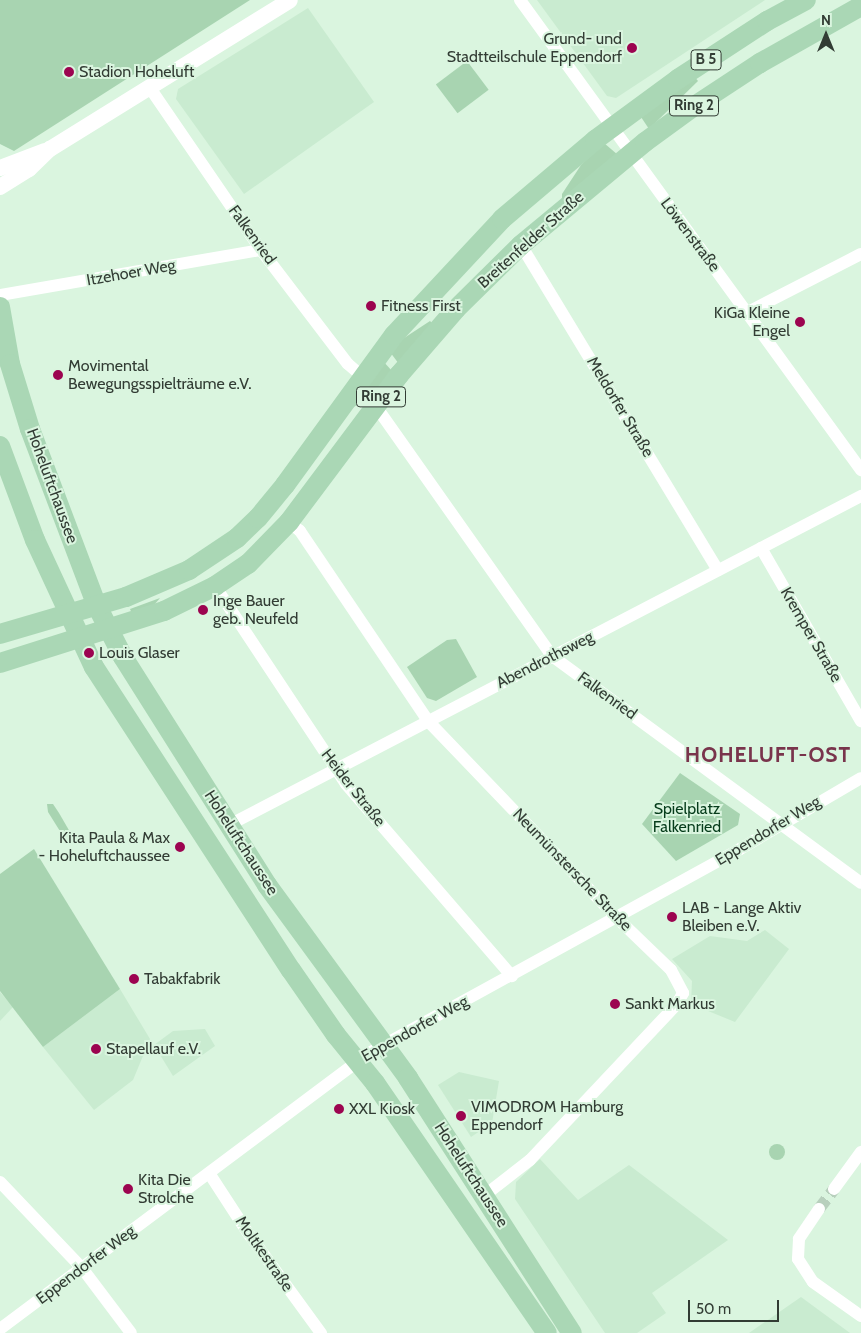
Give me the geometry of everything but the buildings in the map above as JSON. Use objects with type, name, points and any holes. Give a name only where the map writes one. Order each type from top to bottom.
[{"type":"main road","name":"Breitenfelder Straße","points":[[97,606],[190,570],[237,538],[258,518],[285,485],[362,376],[437,286],[502,219],[612,127],[726,46],[806,0]]},
{"type":"main road","name":"Breitenfelder Straße","points":[[110,630],[164,611],[215,586],[248,564],[289,522],[375,405],[456,309],[521,245],[630,154],[725,85],[861,6]]},
{"type":"main road","name":"Hoheluftchaussee","points":[[0,307],[10,364],[30,429],[97,606],[123,657],[267,885],[384,1045],[485,1195],[572,1333]]},
{"type":"main road","name":"Hoheluftchaussee","points":[[0,446],[35,540],[94,668],[158,769],[291,970],[358,1061],[547,1333]]},
{"type":"main road","name":"Ring 2","points":[[0,634],[97,606]]},
{"type":"main road","name":"Ring 2","points":[[0,663],[110,630]]},
{"type":"street","points":[[0,168],[50,149],[290,0]]},
{"type":"street","name":"Löwenstraße","points":[[520,0],[861,470]]},
{"type":"street","name":"Falkenried","points":[[150,88],[261,250],[348,364],[362,376]]},
{"type":"street","points":[[0,186],[29,169],[50,149]]},
{"type":"street","name":"Meldorfer Straße","points":[[521,245],[718,570]]},
{"type":"street","name":"Itzehoer Weg","points":[[0,295],[261,250]]},
{"type":"street","points":[[748,312],[861,254]]},
{"type":"street","name":"Falkenried","points":[[375,405],[552,656],[783,822],[861,883]]},
{"type":"street","name":"Abendrothsweg","points":[[229,825],[861,496]]},
{"type":"street","name":"Neumünstersche Straße","points":[[289,522],[300,532],[428,721],[617,918],[671,970],[683,993],[677,1004],[536,1153],[485,1195]]},
{"type":"street","name":"Kremper Straße","points":[[760,548],[861,721]]},
{"type":"street","name":"Heider Straße","points":[[215,586],[336,770],[512,976]]},
{"type":"street","name":"Eppendorfer Weg","points":[[0,1329],[358,1061],[617,918],[861,778]]},
{"type":"street","points":[[834,1189],[861,1152]]},
{"type":"street","name":"Moltkestraße","points":[[209,1173],[248,1233],[321,1333]]},
{"type":"street","points":[[0,1182],[82,1268],[131,1333]]},
{"type":"street","points":[[819,1209],[799,1239],[798,1258],[813,1282],[861,1316]]},
{"type":"shaded area","name":"Grund- und Stadtteilschule Eppendorf","points":[[537,0],[765,0],[616,98],[607,96]]},
{"type":"shaded area","points":[[308,8],[374,102],[244,194],[176,99],[178,89]]},
{"type":"shaded area","points":[[765,930],[789,949],[735,1022],[691,1004],[692,981],[672,959],[710,936],[747,941]]},
{"type":"shaded area","name":"Stapellauf e.V.","points":[[120,989],[150,1039],[133,1080],[94,1110],[43,1047]]},
{"type":"shaded area","points":[[0,992],[13,1007],[0,1021]]},
{"type":"shaded area","points":[[205,1029],[215,1046],[173,1076],[154,1045],[173,1031]]},
{"type":"shaded area","points":[[459,1072],[499,1081],[492,1123],[471,1137],[438,1085]]},
{"type":"shaded area","points":[[540,1159],[578,1200],[629,1165],[728,1240],[652,1293],[666,1313],[637,1333],[605,1333],[515,1199],[516,1182]]},
{"type":"shaded area","points":[[801,1297],[850,1333],[749,1333]]},
{"type":"green space","name":"Stadion Hoheluft","points":[[0,0],[250,0],[14,151],[0,144]]},
{"type":"green space","points":[[467,61],[489,90],[458,113],[436,84]]},
{"type":"green space","points":[[693,75],[698,81],[649,129],[639,114]]},
{"type":"green space","points":[[604,143],[618,155],[562,199],[562,194],[581,165]]},
{"type":"green space","points":[[430,321],[434,325],[399,364],[390,352],[398,342]]},
{"type":"green space","points":[[382,360],[393,372],[372,395],[346,412]]},
{"type":"green space","points":[[160,598],[154,605],[133,616],[130,609]]},
{"type":"green space","points":[[456,639],[477,677],[436,701],[427,698],[407,667],[447,640]]},
{"type":"green space","name":"Spielplatz Falkenried","points":[[680,773],[740,814],[738,825],[676,861],[642,824]]},
{"type":"green space","points":[[47,804],[53,804],[59,813],[70,832],[69,837],[63,836],[48,812]]},
{"type":"green space","points":[[34,849],[120,989],[43,1047],[0,991],[0,874]]},
{"type":"green space","points":[[777,1144],[785,1152],[777,1160],[769,1152]]},
{"type":"tunnel","points":[[819,1209],[834,1189]]},
{"type":"place","name":"Grund- und Stadtteilschule Eppendorf","points":[[632,48]]},
{"type":"place","name":"Stadion Hoheluft","points":[[69,72]]},
{"type":"place","name":"Fitness First","points":[[371,306]]},
{"type":"place","name":"KiGa Kleine Engel","points":[[800,322]]},
{"type":"place","name":"Movimental Bewegungsspielträume e.V.","points":[[58,375]]},
{"type":"place","name":"Inge Bauer geb. Neufeld","points":[[203,610]]},
{"type":"place","name":"Louis Glaser","points":[[89,653]]},
{"type":"place","name":"Kita Paula & Max - Hoheluftchaussee","points":[[180,847]]},
{"type":"place","name":"LAB - Lange Aktiv Bleiben e.V.","points":[[672,917]]},
{"type":"place","name":"Tabakfabrik","points":[[134,979]]},
{"type":"place","name":"Sankt Markus","points":[[615,1004]]},
{"type":"place","name":"Stapellauf e.V.","points":[[96,1049]]},
{"type":"place","name":"XXL Kiosk","points":[[339,1109]]},
{"type":"place","name":"VIMODROM Hamburg Eppendorf","points":[[461,1116]]},
{"type":"place","name":"Kita Die Strolche","points":[[128,1189]]},
{"type":"district","name":"HOHELUFT-OST","points":[[768,755]]}]
